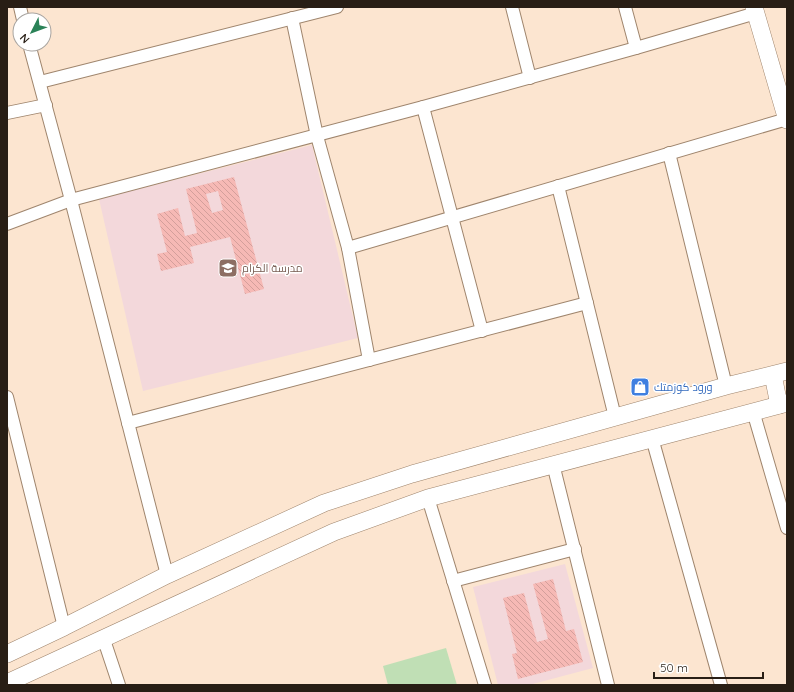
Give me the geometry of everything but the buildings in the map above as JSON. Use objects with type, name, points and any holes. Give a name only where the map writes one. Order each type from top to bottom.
[{"type":"main road","points":[[755,10],[787,119]]},
{"type":"main road","points":[[7,654],[167,575],[324,503],[412,474],[726,386],[780,373],[783,404],[428,498],[334,532],[103,637],[7,683]]},
{"type":"street","points":[[40,82],[337,7]]},
{"type":"street","points":[[512,7],[530,78]]},
{"type":"street","points":[[625,7],[636,48]]},
{"type":"street","points":[[7,224],[71,200],[317,136],[530,78],[636,48],[755,10]]},
{"type":"street","points":[[292,18],[317,136],[348,248],[369,360]]},
{"type":"street","points":[[31,52],[71,200],[167,575]]},
{"type":"street","points":[[7,113],[46,105]]},
{"type":"street","points":[[422,107],[482,331]]},
{"type":"street","points":[[348,248],[787,119]]},
{"type":"street","points":[[669,153],[726,386]]},
{"type":"street","points":[[558,186],[614,417]]},
{"type":"street","points":[[128,422],[587,303]]},
{"type":"street","points":[[7,397],[64,627]]},
{"type":"street","points":[[753,411],[787,528]]},
{"type":"street","points":[[652,438],[721,685]]},
{"type":"street","points":[[553,464],[608,685]]},
{"type":"street","points":[[428,498],[485,685]]},
{"type":"street","points":[[453,581],[575,549]]},
{"type":"street","points":[[103,637],[119,685]]},
{"type":"shaded area","name":"مدرسة الكرام","points":[[312,145],[358,338],[143,391],[99,199]]},
{"type":"shaded area","points":[[565,564],[593,668],[529,685],[498,685],[473,587]]},
{"type":"green space","points":[[446,648],[457,685],[388,685],[383,666]]},
{"type":"place","name":"مدرسة الكرام","points":[[228,268]]},
{"type":"place","name":"ورود كوزمتك","points":[[640,387]]}]
